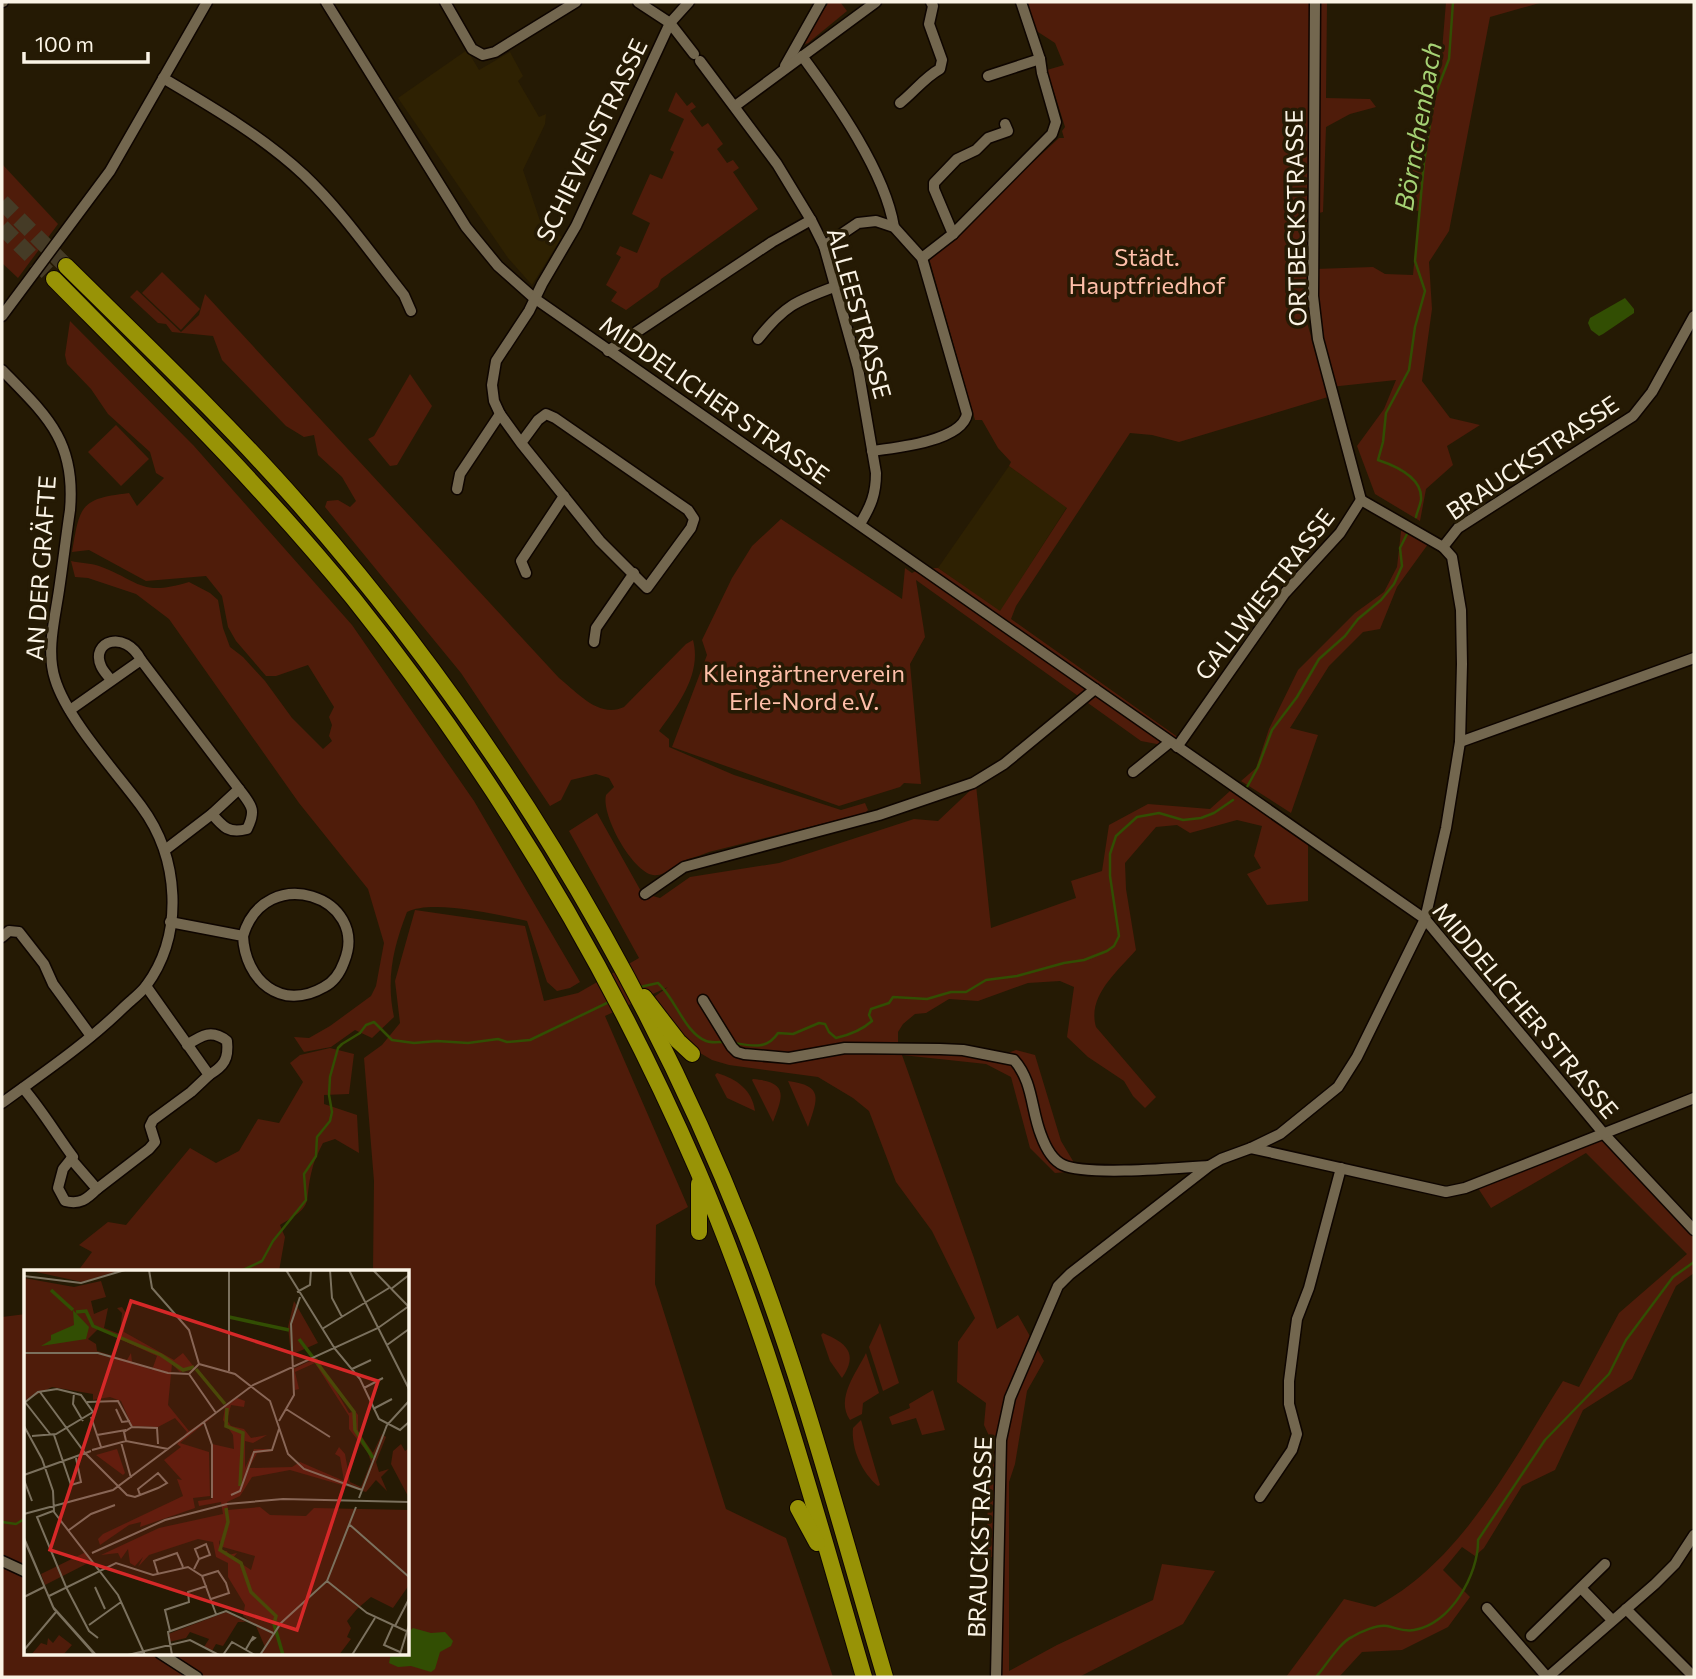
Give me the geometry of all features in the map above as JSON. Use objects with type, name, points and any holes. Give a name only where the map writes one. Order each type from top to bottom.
[{"type":"highway","points":[[66,266],[232,431],[366,584],[455,702],[505,775],[641,999],[716,1163],[776,1317],[811,1423],[885,1677]]},
{"type":"highway","points":[[54,279],[236,464],[350,595],[440,712],[490,785],[600,969],[698,1171],[762,1335],[793,1429],[864,1677]]},
{"type":"highway","points":[[641,999],[692,1054]]},
{"type":"highway","points":[[698,1171],[699,1232]]},
{"type":"highway","points":[[798,1508],[807,1520],[836,1579]]},
{"type":"street","points":[[2,316],[103,181],[207,2]]},
{"type":"street","name":"MIDDELICHER STRASSE","points":[[326,2],[466,226],[498,266],[534,298],[608,351],[1331,851],[1425,919],[1604,1134],[1694,1230]]},
{"type":"street","points":[[445,2],[472,49],[483,55],[495,52],[576,2]]},
{"type":"street","name":"ALLEESTRASSE","points":[[638,2],[670,23],[735,106],[777,164],[824,246],[858,368],[872,451],[876,490],[873,504],[860,524]]},
{"type":"street","name":"SCHIEVENSTRASSE","points":[[499,414],[492,385],[496,361],[529,311],[576,226],[670,23],[689,2]]},
{"type":"street","points":[[781,72],[821,2]]},
{"type":"street","points":[[853,2],[862,12]]},
{"type":"street","points":[[735,106],[876,2]]},
{"type":"street","points":[[900,103],[924,83],[929,75],[940,69],[942,60],[929,24],[933,6],[931,2]]},
{"type":"street","points":[[922,258],[953,234],[1052,134],[1056,122],[1040,59],[1021,2]]},
{"type":"street","name":"ORTBECKSTRASSE","points":[[1315,2],[1313,296],[1318,339],[1361,500]]},
{"type":"street","points":[[802,56],[839,108],[860,146],[891,205],[894,227]]},
{"type":"street","points":[[988,76],[1040,59]]},
{"type":"street","points":[[163,78],[250,132],[305,176],[404,295],[411,311]]},
{"type":"street","points":[[953,234],[934,183],[957,159],[976,150],[988,138],[1008,131],[1005,124]]},
{"type":"street","points":[[608,351],[772,242],[811,220]]},
{"type":"street","points":[[824,246],[858,223],[876,221],[894,227],[922,258],[967,414],[966,421],[953,432],[923,442],[872,451]]},
{"type":"street","points":[[758,339],[775,317],[788,307],[834,287]]},
{"type":"street","name":"BRAUCKSTRASSE","points":[[996,1677],[1001,1440],[1010,1398],[1058,1286],[1069,1274],[1209,1166],[1280,1135],[1338,1087],[1357,1057],[1425,919],[1447,828],[1460,742],[1462,664],[1461,610],[1452,557],[1443,547],[1458,528],[1633,416],[1652,393],[1694,316]]},
{"type":"street","name":"AN DER GRÄFTE","points":[[2,370],[50,422],[65,450],[70,471],[70,510],[52,654],[55,680],[70,710],[150,818],[165,850],[173,883],[170,922],[160,960],[146,986],[91,1036],[2,1104]]},
{"type":"street","points":[[457,489],[460,474],[499,414],[521,443],[600,541],[647,588],[691,528],[694,519],[688,510],[546,414],[538,420],[521,443]]},
{"type":"street","points":[[526,573],[521,561],[564,496]]},
{"type":"street","points":[[1361,500],[1443,547]]},
{"type":"street","name":"GALLWIESTRASSE","points":[[1173,744],[1285,593],[1340,533],[1361,500]]},
{"type":"street","points":[[594,642],[596,628],[634,573]]},
{"type":"street","points":[[111,680],[100,665],[99,655],[109,642],[119,640],[128,643],[141,660],[251,805],[253,816],[247,829],[230,831],[212,814]]},
{"type":"street","points":[[1460,742],[1694,658]]},
{"type":"street","points":[[70,710],[141,660]]},
{"type":"street","points":[[645,894],[684,867],[879,816],[973,783],[1004,764],[1094,689]]},
{"type":"street","points":[[1133,772],[1163,756],[1173,744]]},
{"type":"street","points":[[165,850],[212,814],[239,789]]},
{"type":"street","points":[[297,893],[323,900],[332,907],[340,916],[348,946],[346,958],[335,979],[314,992],[291,995],[272,990],[257,978],[246,958],[243,936],[253,914],[262,904],[278,895],[297,893]]},
{"type":"street","points":[[170,922],[243,936]]},
{"type":"street","points":[[2,936],[9,931],[19,932],[44,964],[53,984],[91,1036]]},
{"type":"street","points":[[146,986],[209,1075]]},
{"type":"street","points":[[703,1000],[732,1046],[737,1052],[744,1054],[789,1058],[845,1048],[940,1048],[1014,1060],[1025,1075],[1041,1137],[1052,1157],[1062,1165],[1103,1170],[1209,1166]]},
{"type":"street","points":[[23,1088],[49,1119],[54,1131],[73,1157],[63,1169],[58,1188],[65,1200],[74,1203],[85,1200],[149,1149],[155,1142],[150,1126],[153,1119],[222,1068],[228,1054],[227,1041],[218,1034],[204,1034],[187,1045]]},
{"type":"street","points":[[1251,1148],[1446,1192],[1465,1188],[1694,1098]]},
{"type":"street","points":[[71,1159],[97,1189]]},
{"type":"street","points":[[1260,1497],[1292,1450],[1297,1434],[1289,1404],[1289,1381],[1297,1319],[1309,1289],[1340,1168]]},
{"type":"street","points":[[1487,1608],[1547,1677],[1675,1564],[1694,1535]]},
{"type":"street","points":[[2,1561],[24,1571]]},
{"type":"street","points":[[1531,1636],[1605,1564]]},
{"type":"street","points":[[1581,1588],[1612,1620]]},
{"type":"street","points":[[1626,1609],[1694,1676]]},
{"type":"street","points":[[162,1654],[197,1677]]},
{"type":"shaded area","points":[[467,50],[479,70],[510,52],[523,76],[518,81],[539,117],[546,114],[545,124],[523,170],[541,224],[562,237],[532,285],[508,258],[398,98]]},
{"type":"shaded area","points":[[1625,298],[1634,313],[1599,336],[1591,330],[1588,323],[1590,318]]},
{"type":"shaded area","points":[[1009,466],[1067,507],[1000,612],[938,568]]},
{"type":"shaded area","points":[[413,1628],[431,1633],[445,1632],[453,1641],[451,1646],[440,1652],[435,1669],[431,1672],[389,1663],[391,1654],[410,1654],[410,1630]]},
{"type":"green space","points":[[829,2],[840,2],[847,11],[808,43],[800,46]]},
{"type":"green space","name":"Städt. Hauptfriedhof","points":[[1025,2],[1327,2],[1326,98],[1370,99],[1376,107],[1350,114],[1326,127],[1323,212],[1311,215],[1311,295],[1305,315],[1328,397],[1179,442],[1130,433],[1016,606],[1011,619],[1179,738],[1162,745],[1141,741],[916,580],[925,637],[910,664],[921,784],[904,783],[900,787],[839,806],[672,747],[707,655],[702,640],[732,578],[752,546],[781,519],[902,599],[905,568],[912,573],[920,569],[938,568],[1000,611],[1067,508],[1009,466],[1011,462],[998,448],[982,420],[975,420],[929,258],[1059,138],[1064,138],[1062,131],[1065,127],[1047,70],[1064,65],[1055,43],[1035,30]]},
{"type":"green space","points":[[1446,2],[1543,2],[1490,17],[1449,231],[1429,262],[1432,309],[1422,381],[1450,418],[1480,425],[1447,446],[1453,465],[1426,489],[1420,521],[1375,494],[1357,446],[1384,409],[1396,380],[1330,387],[1318,339],[1315,269],[1373,267],[1385,274],[1413,275],[1419,211],[1405,209],[1421,97],[1441,63]]},
{"type":"green space","points":[[676,92],[687,106],[692,102],[696,107],[690,111],[702,127],[708,123],[723,144],[717,149],[727,163],[733,160],[739,168],[733,172],[758,209],[661,279],[658,287],[626,310],[611,301],[617,292],[606,285],[621,257],[616,254],[620,246],[637,253],[650,223],[632,214],[650,174],[662,179],[674,152],[670,150],[684,119],[668,111]]},
{"type":"green space","points":[[2,164],[58,224],[18,278],[2,263]]},
{"type":"green space","points":[[162,272],[200,309],[181,330],[142,293]]},
{"type":"green space","points":[[137,290],[181,332],[199,315],[205,294],[559,678],[589,702],[606,710],[624,707],[693,640],[695,653],[691,677],[680,700],[659,731],[669,739],[669,747],[734,775],[841,810],[865,803],[868,810],[865,813],[709,852],[684,861],[662,874],[653,875],[636,864],[613,828],[606,804],[606,795],[614,787],[609,778],[596,774],[571,780],[561,800],[550,806],[461,673],[325,507],[327,501],[338,500],[350,507],[356,501],[342,477],[318,455],[314,435],[304,437],[286,426],[222,360],[213,336],[172,332],[166,324],[158,323],[130,297]]},
{"type":"green space","points":[[70,321],[194,446],[352,625],[474,801],[580,982],[557,991],[547,982],[527,921],[466,909],[418,908],[407,912],[395,951],[391,977],[394,1017],[372,1038],[355,1030],[331,1047],[304,1052],[294,1037],[309,1038],[330,1026],[371,996],[376,986],[384,943],[368,889],[299,803],[169,619],[136,594],[88,578],[75,577],[71,561],[99,566],[141,585],[160,588],[189,582],[210,593],[218,600],[230,647],[265,681],[292,718],[323,749],[332,741],[329,736],[332,725],[329,717],[334,707],[308,665],[276,676],[266,676],[236,641],[228,627],[222,596],[206,576],[146,581],[89,550],[72,552],[77,524],[85,507],[101,498],[129,493],[137,506],[164,478],[156,473],[150,452],[108,414],[91,389],[67,364],[65,355]]},
{"type":"green space","points":[[410,374],[432,406],[397,465],[390,466],[368,439],[374,436]]},
{"type":"green space","points":[[116,425],[149,459],[121,486],[88,452]]},
{"type":"green space","points":[[1402,523],[1431,540],[1397,587],[1380,629],[1363,632],[1329,666],[1290,728],[1318,735],[1291,813],[1241,781],[1256,768],[1269,729],[1298,670],[1355,613],[1384,592],[1397,567]]},
{"type":"green space","points":[[976,785],[991,928],[1076,898],[1071,881],[1102,871],[1109,825],[1148,804],[1210,809],[1230,791],[1308,845],[1308,901],[1267,905],[1247,874],[1261,868],[1254,856],[1262,826],[1237,820],[1190,833],[1177,825],[1156,827],[1125,863],[1126,889],[1136,950],[1106,985],[1096,1005],[1094,1016],[1096,1027],[1156,1097],[1145,1108],[1133,1096],[1124,1081],[1088,1057],[1067,1037],[1074,987],[1060,981],[1028,983],[978,1001],[949,999],[926,1013],[915,1014],[898,1032],[898,1043],[941,1044],[1008,1053],[1016,1050],[1035,1055],[1061,1141],[1079,1171],[1055,1173],[1030,1148],[1011,1077],[986,1064],[902,1055],[997,1329],[1018,1315],[1044,1361],[1027,1391],[1015,1464],[1009,1482],[1009,1671],[1153,1600],[1162,1564],[1215,1571],[1183,1624],[1079,1677],[999,1677],[998,1553],[986,1560],[990,1438],[984,1425],[986,1403],[957,1382],[958,1342],[975,1318],[932,1231],[896,1182],[869,1111],[818,1077],[729,1065],[712,1060],[695,1050],[654,997],[668,987],[605,1016],[688,1207],[656,1225],[655,1284],[726,1509],[786,1538],[833,1677],[2,1677],[2,1317],[24,1314],[24,1654],[410,1654],[410,1270],[373,1270],[374,1181],[364,1058],[382,1045],[400,1023],[395,981],[415,910],[525,926],[544,1001],[578,993],[639,958],[569,831],[597,813],[642,893],[660,898],[690,877],[779,863],[914,819],[938,821]]},
{"type":"green space","points":[[330,1048],[354,1054],[349,1094],[324,1095],[324,1104],[357,1115],[359,1153],[335,1139],[323,1143],[313,1167],[307,1202],[299,1212],[280,1225],[285,1237],[279,1270],[79,1270],[92,1252],[79,1245],[108,1222],[126,1225],[190,1148],[216,1163],[239,1151],[258,1119],[279,1123],[303,1082],[290,1063],[300,1055]]},
{"type":"green space","points":[[717,1073],[747,1091],[755,1111],[727,1098],[715,1075]]},
{"type":"green space","points":[[752,1080],[773,1083],[778,1087],[781,1098],[773,1122]]},
{"type":"green space","points":[[788,1081],[800,1083],[813,1090],[816,1101],[808,1127]]},
{"type":"green space","points":[[1595,1130],[1694,1230],[1694,1273],[1676,1286],[1632,1379],[1583,1410],[1555,1470],[1522,1486],[1484,1548],[1475,1556],[1462,1547],[1443,1570],[1470,1597],[1448,1627],[1402,1650],[1362,1652],[1339,1677],[1286,1677],[1344,1599],[1375,1607],[1406,1588],[1434,1564],[1459,1537],[1504,1476],[1563,1381],[1579,1387],[1619,1313],[1687,1254],[1586,1153],[1491,1208],[1476,1185]]},
{"type":"green space","points":[[880,1323],[899,1383],[883,1391],[869,1347]]},
{"type":"green space","points":[[823,1333],[848,1350],[849,1362],[842,1378],[830,1361],[821,1335]]},
{"type":"green space","points":[[866,1353],[879,1393],[863,1403],[862,1414],[850,1420],[846,1412],[846,1394]]},
{"type":"green space","points":[[933,1390],[945,1430],[922,1435],[916,1418],[892,1425],[889,1417],[910,1408],[909,1404]]},
{"type":"green space","points":[[861,1420],[880,1485],[878,1486],[867,1474],[856,1452],[853,1428]]},
{"type":"waterway","name":"Börnchenbach","points":[[1416,517],[1421,500],[1418,485],[1400,469],[1378,460],[1386,413],[1409,370],[1415,327],[1425,291],[1415,261],[1424,162],[1434,98],[1449,59],[1453,2]]},
{"type":"waterway","points":[[1247,787],[1272,730],[1297,697],[1319,659],[1345,636],[1358,619],[1381,600],[1394,584],[1402,566],[1400,548],[1409,530]]},
{"type":"waterway","points":[[734,1043],[753,1046],[764,1044],[778,1033],[793,1034],[819,1023],[825,1024],[836,1038],[855,1032],[868,1024],[872,1021],[869,1015],[871,1009],[889,1003],[893,997],[927,999],[951,992],[966,992],[986,980],[1017,976],[1084,960],[1107,951],[1114,946],[1119,936],[1110,876],[1110,854],[1116,836],[1137,817],[1159,813],[1183,820],[1201,818],[1233,800]]},
{"type":"waterway","points":[[640,987],[658,983],[692,1031],[708,1042],[723,1042]]},
{"type":"waterway","points":[[243,1270],[262,1261],[273,1241],[306,1200],[304,1174],[316,1156],[317,1137],[330,1121],[330,1077],[338,1048],[360,1033],[366,1025],[374,1022],[392,1040],[414,1043],[530,1040],[609,1002]]},
{"type":"waterway","points":[[1316,1677],[1343,1644],[1355,1635],[1383,1626],[1414,1630],[1439,1619],[1450,1608],[1468,1582],[1478,1540],[1545,1440],[1609,1374],[1626,1340],[1673,1277],[1694,1262]]},
{"type":"waterway","points":[[2,1522],[16,1524],[24,1519]]},
{"type":"tunnel","points":[[2,202],[66,266]]},
{"type":"tunnel","points":[[2,227],[54,279]]},
{"type":"park label","name":"Kleingärtnerverein Erle-Nord e.V.","points":[[804,686]]}]
